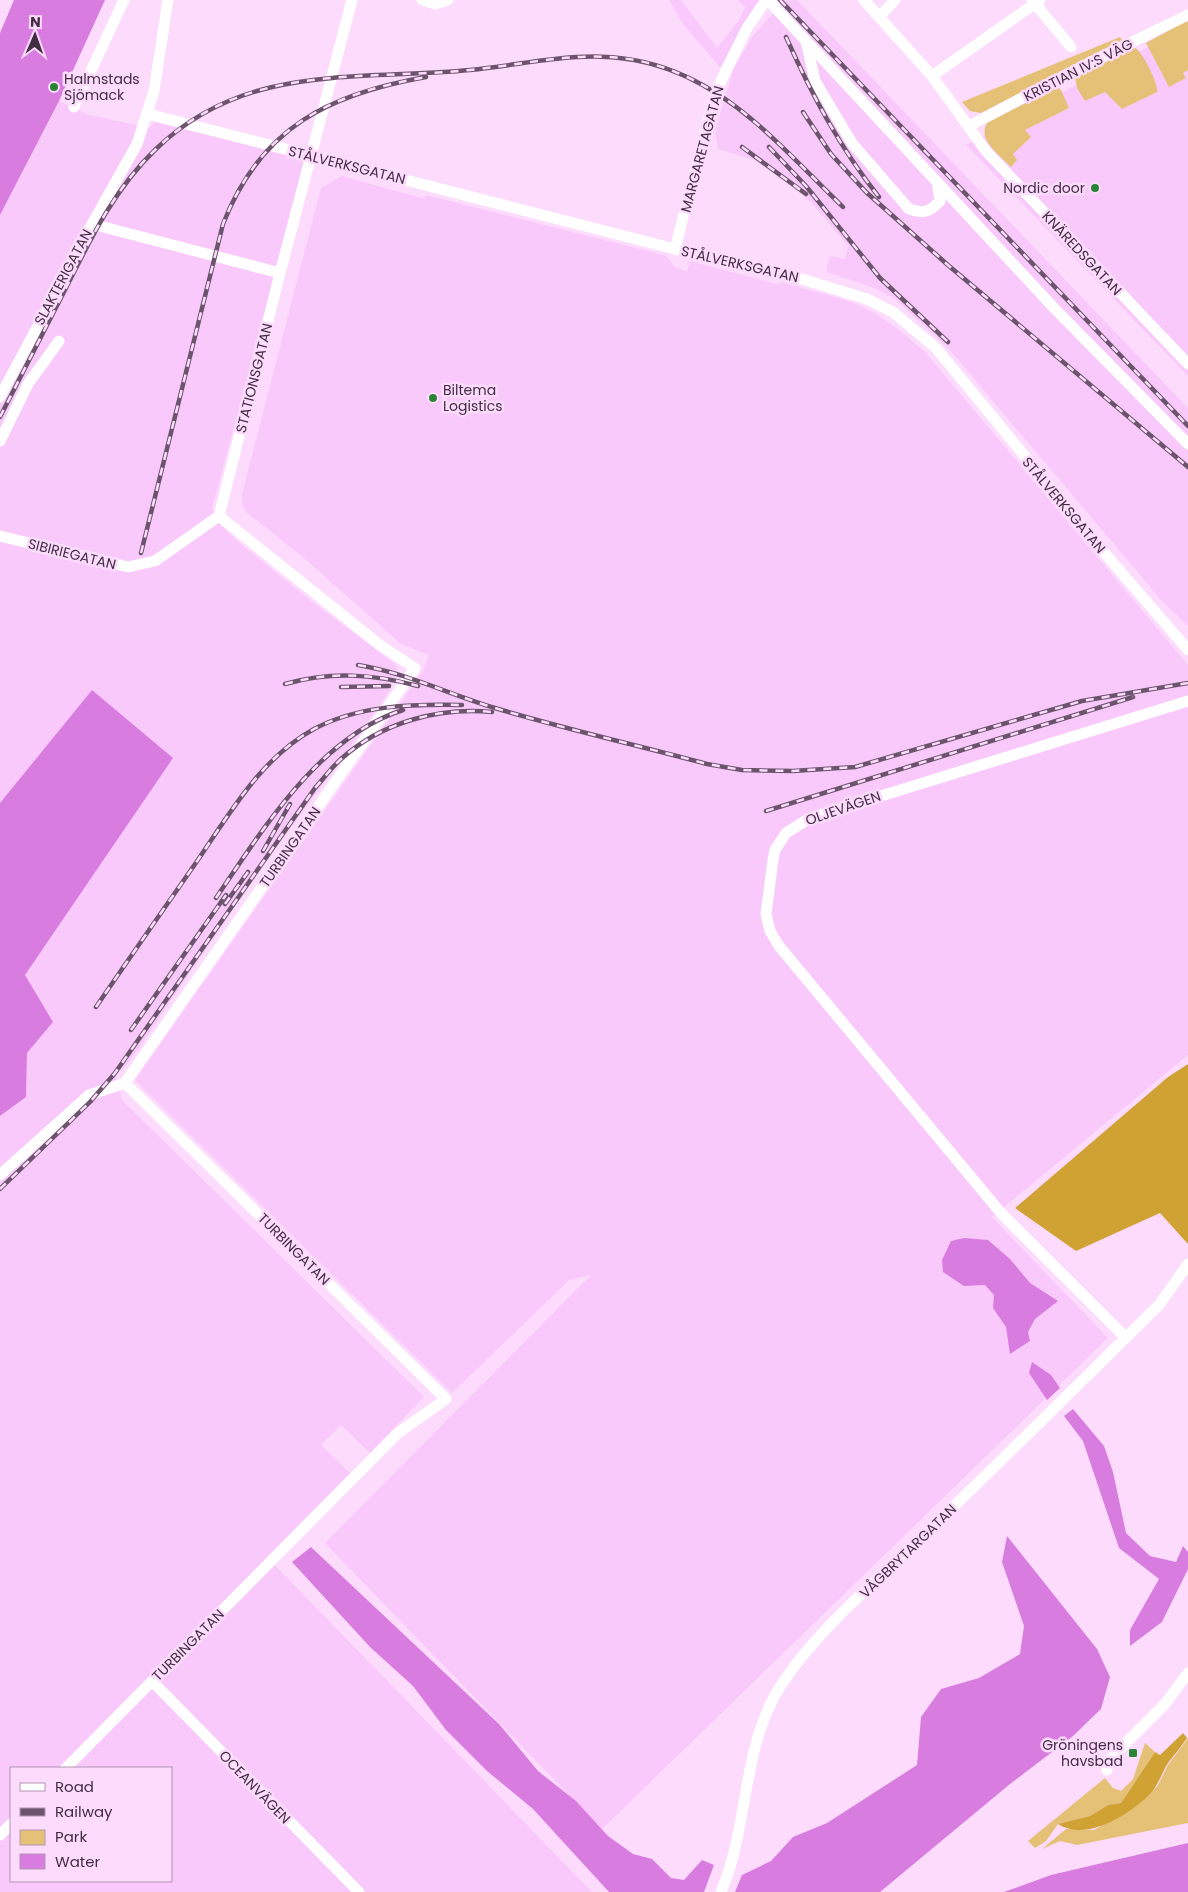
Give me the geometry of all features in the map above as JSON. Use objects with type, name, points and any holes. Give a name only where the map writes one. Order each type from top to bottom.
[{"type":"street","points":[[74,107],[124,0]]},
{"type":"street","points":[[92,224],[129,160],[148,114],[154,91],[168,0]]},
{"type":"street","name":"STATIONSGATAN","points":[[219,516],[280,273],[352,0]]},
{"type":"street","points":[[422,0],[435,4],[448,0]]},
{"type":"street","points":[[767,0],[1055,309],[1188,444]]},
{"type":"street","name":"MARGARETAGATAN","points":[[675,249],[715,93],[747,28],[767,0]]},
{"type":"street","name":"KNÄREDSGATAN","points":[[864,0],[932,76],[986,151],[1188,364]]},
{"type":"street","points":[[879,16],[895,0]]},
{"type":"street","points":[[932,76],[1036,1],[1071,47]]},
{"type":"street","name":"KRISTIAN IV:S VÄG","points":[[969,126],[1087,64],[1188,15]]},
{"type":"street","points":[[805,40],[815,81],[852,143],[909,209],[920,213],[932,210],[940,201],[936,180]]},
{"type":"street","name":"STÅLVERKSGATAN","points":[[148,114],[839,289],[867,299],[893,312],[936,348],[1102,550],[1188,650]]},
{"type":"street","name":"SLAKTERIGATAN","points":[[0,397],[92,224],[280,273]]},
{"type":"street","points":[[0,440],[28,384],[59,341]]},
{"type":"street","name":"SIBIRIEGATAN","points":[[0,536],[128,567],[155,561],[219,516]]},
{"type":"street","name":"TURBINGATAN","points":[[67,1767],[398,1433],[446,1399],[125,1083],[414,668],[381,646],[219,516]]},
{"type":"street","name":"OLJEVÄGEN","points":[[1126,1338],[1001,1213],[795,966],[770,931],[766,914],[775,850],[791,828],[822,814],[1188,701]]},
{"type":"street","points":[[0,1175],[89,1094],[125,1083]]},
{"type":"street","name":"VÅGBRYTARGATAN","points":[[721,1892],[741,1826],[745,1788],[760,1728],[772,1701],[802,1656],[1159,1305],[1188,1264]]},
{"type":"street","points":[[1107,1770],[1106,1766],[1111,1758],[1165,1704],[1188,1673]]},
{"type":"street","name":"OCEANVÄGEN","points":[[152,1681],[359,1892]]},
{"type":"street","points":[[0,1835],[10,1825]]},
{"type":"shaded area","points":[[669,0],[681,0],[717,48],[739,20],[745,7],[738,0],[760,0],[720,67],[683,24]]},
{"type":"shaded area","points":[[784,0],[797,0],[1188,408],[1188,626],[1162,601],[949,349],[894,298],[872,287],[826,272],[830,256],[845,259],[848,246],[812,203],[790,184],[754,160],[718,149],[715,131],[734,68],[752,37]]},
{"type":"shaded area","points":[[1188,28],[1188,376],[966,145],[1130,56]]},
{"type":"shaded area","points":[[59,101],[89,115],[150,128],[154,122],[307,159],[212,508],[221,525],[235,539],[310,600],[395,664],[398,671],[390,690],[349,749],[259,871],[130,1061],[116,1075],[122,1100],[424,1397],[370,1453],[341,1425],[321,1445],[350,1473],[267,1557],[592,1892],[0,1892],[0,1116],[26,1097],[27,1053],[53,1022],[24,975],[173,758],[0,803],[0,215]]},
{"type":"shaded area","points":[[342,176],[425,199],[426,195],[660,254],[666,256],[675,267],[687,272],[690,261],[780,285],[781,282],[852,302],[875,313],[903,333],[926,353],[1188,665],[1188,1055],[992,1217],[1108,1338],[602,1829],[325,1543],[591,1275],[569,1280],[452,1393],[135,1080],[423,671],[429,655],[401,644],[304,558],[246,512],[242,504],[242,494],[321,188]]},
{"type":"shaded area","points":[[1188,1064],[1188,1244],[1160,1213],[1076,1251],[1015,1208],[1168,1077]]},
{"type":"shaded area","points":[[1183,1733],[1187,1738],[1168,1763],[1154,1789],[1139,1804],[1117,1818],[1093,1828],[1069,1829],[1058,1824],[1090,1816],[1108,1805],[1121,1803],[1155,1752],[1160,1755]]},
{"type":"green space","points":[[1188,20],[1188,70],[1183,73],[1186,78],[1169,87],[1146,43]]},
{"type":"green space","points":[[1120,37],[1122,40],[981,113],[970,111],[962,102]]},
{"type":"green space","points":[[1135,48],[1142,55],[1149,68],[1157,92],[1122,109],[1105,92],[1085,101],[1077,88],[1075,77]]},
{"type":"green space","points":[[1057,87],[1061,90],[1069,108],[1025,130],[1031,137],[1013,154],[1017,160],[1011,167],[995,152],[987,141],[985,129],[987,123]]},
{"type":"green space","points":[[1188,1738],[1188,1823],[1077,1845],[1060,1841],[1042,1849],[1066,1829],[1094,1830],[1135,1806],[1158,1785],[1168,1765]]},
{"type":"green space","points":[[1145,1743],[1155,1752],[1121,1803],[1108,1805],[1090,1816],[1058,1824],[1046,1841],[1035,1848],[1028,1841],[1105,1778],[1113,1788],[1121,1791],[1133,1779]]},
{"type":"water","points":[[14,0],[105,0],[59,101],[0,215],[0,33]]},
{"type":"water","points":[[92,690],[173,758],[25,975],[53,1022],[27,1053],[26,1097],[0,1116],[0,803]]},
{"type":"water","points":[[964,1238],[988,1240],[1010,1259],[1030,1283],[1058,1301],[1035,1319],[1028,1332],[1030,1341],[1010,1354],[1006,1327],[993,1308],[994,1295],[985,1285],[964,1286],[943,1272],[942,1260],[951,1241]]},
{"type":"water","points":[[1032,1362],[1051,1375],[1060,1388],[1047,1400],[1029,1373]]},
{"type":"water","points":[[1073,1409],[1104,1446],[1113,1472],[1126,1533],[1150,1556],[1176,1562],[1183,1546],[1188,1552],[1188,1569],[1162,1622],[1130,1646],[1130,1630],[1159,1579],[1119,1548],[1083,1441],[1064,1416]]},
{"type":"water","points":[[1007,1536],[1097,1649],[1110,1677],[1101,1709],[1073,1736],[1010,1784],[880,1892],[735,1892],[742,1875],[771,1861],[793,1837],[827,1823],[917,1765],[921,1717],[941,1689],[979,1678],[1020,1654],[1024,1626],[1002,1562]]},
{"type":"water","points":[[311,1547],[499,1724],[538,1771],[576,1801],[608,1836],[633,1854],[652,1859],[671,1878],[684,1880],[702,1860],[714,1865],[704,1892],[609,1892],[533,1809],[487,1771],[446,1730],[413,1686],[370,1647],[292,1562]]},
{"type":"water","points":[[1188,1843],[1188,1892],[1004,1892],[1051,1875]]},
{"type":"railway","points":[[780,0],[1188,426]]},
{"type":"railway","points":[[786,37],[806,80],[839,140],[879,197]]},
{"type":"railway","points":[[0,417],[95,232],[128,180],[156,149],[191,121],[227,102],[265,89],[305,81],[470,70],[553,59],[606,57],[632,60],[659,66],[687,77],[730,103],[770,135],[843,207]]},
{"type":"railway","points":[[141,553],[223,224],[239,191],[257,162],[278,139],[302,120],[329,105],[359,94],[391,84],[426,77]]},
{"type":"railway","points":[[803,112],[831,154],[866,192],[949,266],[1188,467]]},
{"type":"railway","points":[[742,147],[806,194]]},
{"type":"railway","points":[[769,147],[806,186],[880,278],[948,342]]},
{"type":"railway","points":[[358,665],[393,673],[495,708],[548,723],[707,764],[742,770],[793,771],[855,767],[1082,701],[1188,683]]},
{"type":"railway","points":[[285,684],[319,677],[352,676],[385,679],[418,686]]},
{"type":"railway","points":[[341,687],[389,686]]},
{"type":"railway","points":[[766,811],[1133,697]]},
{"type":"railway","points":[[96,1007],[246,790],[277,756],[294,741],[331,721],[367,711],[405,706],[462,705]]},
{"type":"railway","points":[[216,898],[274,815],[320,763],[345,741],[373,723],[403,710]]},
{"type":"railway","points":[[0,1189],[90,1102],[115,1073],[315,788],[338,762],[374,735],[412,720],[452,712],[492,712]]},
{"type":"railway","points":[[263,851],[290,804]]},
{"type":"railway","points":[[225,904],[248,872]]},
{"type":"railway","points":[[131,1030],[226,895]]},
{"type":"place","name":"Halmstads Sjömack","points":[[54,87]]},
{"type":"place","name":"Nordic door","points":[[1095,188]]},
{"type":"place","name":"Biltema Logistics","points":[[433,398]]},
{"type":"place","name":"Gröningens havsbad","points":[[1133,1753]]}]
